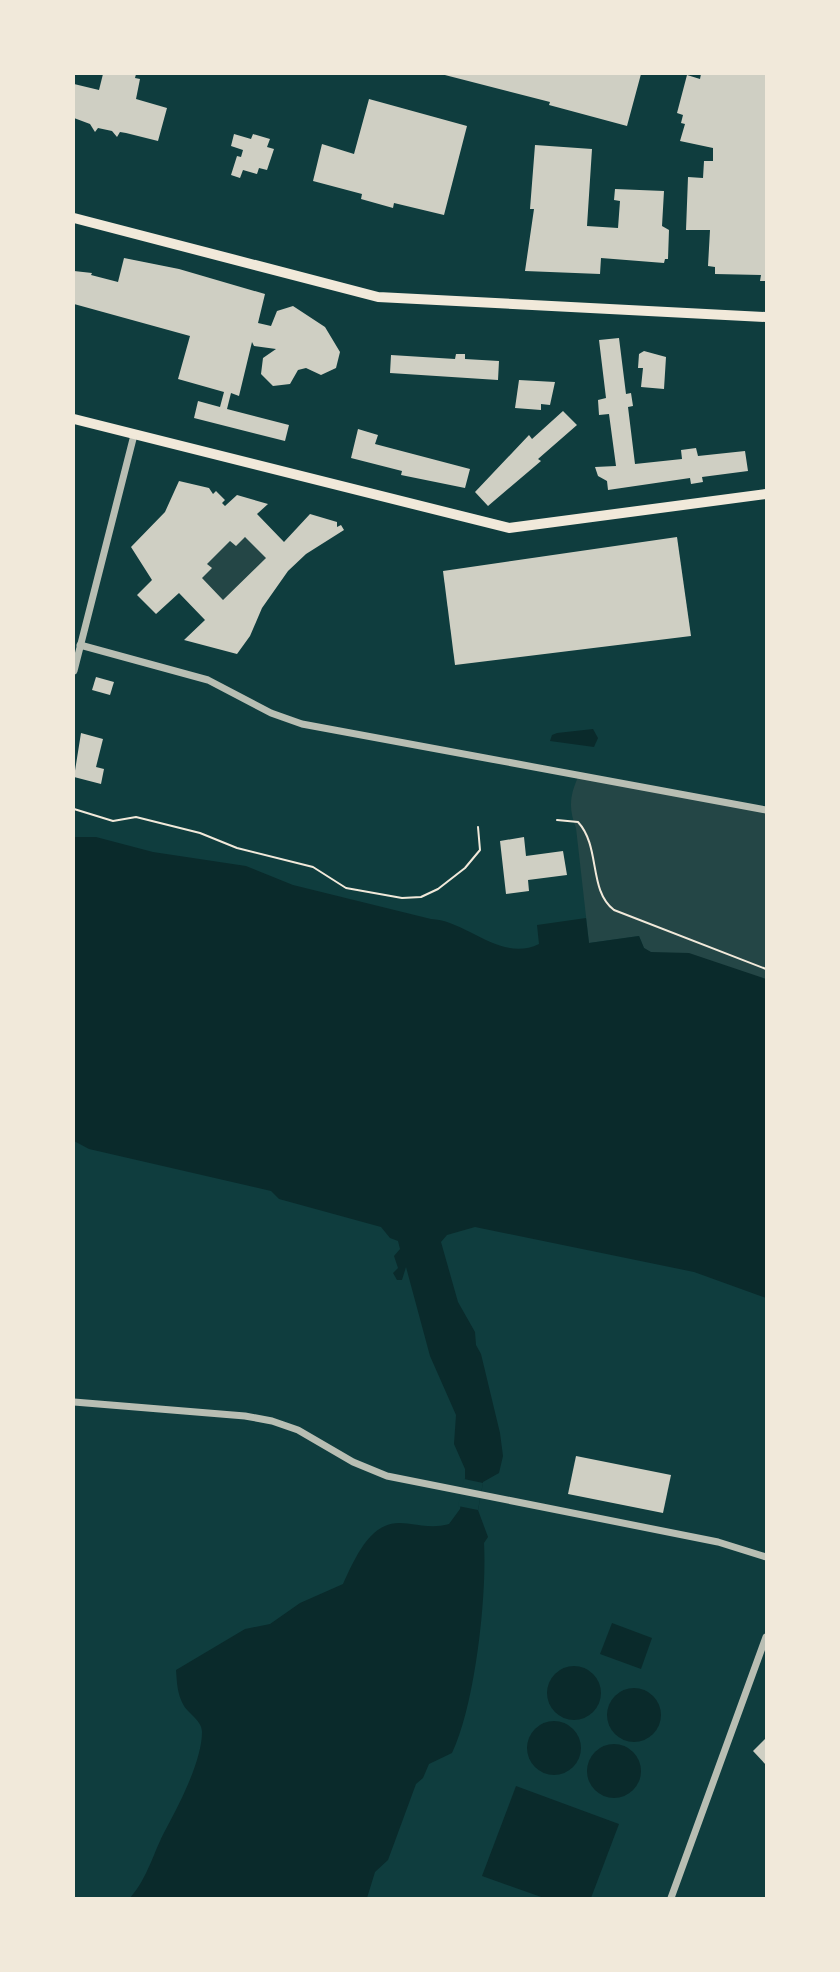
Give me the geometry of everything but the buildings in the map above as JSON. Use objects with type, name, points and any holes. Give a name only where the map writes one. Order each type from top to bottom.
[{"type":"main road","points":[[74,218],[378,297],[766,317]]},
{"type":"main road","points":[[74,419],[509,527],[766,494]]},
{"type":"street","points":[[74,671],[134,435]]},
{"type":"street","points":[[80,645],[208,680],[271,713],[302,724],[766,810]]},
{"type":"street","points":[[74,1402],[245,1416],[272,1421],[298,1430],[370,1470],[461,1492],[718,1542],[766,1557]]},
{"type":"street","points":[[671,1899],[766,1637]]},
{"type":"path","points":[[74,809],[113,821],[136,817],[200,833],[237,848],[313,867],[346,888],[412,899],[430,894],[465,867],[480,850],[478,827]]},
{"type":"path","points":[[557,820],[578,822],[586,832],[603,898],[614,910],[766,970]]},
{"type":"shaded area","points":[[245,537],[266,558],[223,600],[202,578],[211,569],[207,564],[230,541],[236,546]]},
{"type":"shaded area","points":[[593,729],[598,738],[594,747],[550,741],[552,735],[557,733]]},
{"type":"shaded area","points":[[579,775],[766,810],[766,979],[650,952],[644,948],[639,936],[589,943],[576,828],[571,807]]},
{"type":"shaded area","points":[[74,837],[96,837],[153,852],[246,866],[293,885],[444,921],[497,945],[511,948],[539,944],[537,925],[586,918],[589,943],[639,936],[644,948],[651,952],[689,953],[766,979],[766,1298],[694,1272],[475,1227],[447,1235],[441,1242],[458,1302],[475,1332],[476,1345],[481,1354],[500,1433],[503,1456],[499,1473],[483,1482],[478,1510],[488,1537],[484,1543],[484,1592],[473,1680],[460,1732],[452,1753],[429,1764],[423,1778],[416,1784],[388,1860],[375,1872],[367,1898],[130,1898],[146,1872],[184,1794],[201,1743],[201,1728],[182,1702],[176,1670],[245,1629],[270,1624],[300,1603],[343,1584],[364,1544],[389,1524],[449,1524],[460,1509],[465,1469],[454,1444],[456,1415],[430,1356],[406,1267],[402,1280],[397,1280],[393,1273],[398,1268],[394,1256],[400,1249],[398,1241],[390,1238],[381,1227],[279,1199],[271,1191],[89,1149],[74,1141]]},
{"type":"shaded area","points":[[612,1623],[652,1638],[641,1669],[600,1654]]},
{"type":"shaded area","points":[[574,1666],[593,1674],[601,1693],[593,1712],[574,1720],[555,1712],[547,1693],[555,1674]]},
{"type":"shaded area","points":[[634,1688],[653,1696],[661,1715],[653,1734],[634,1742],[615,1734],[607,1715],[615,1696]]},
{"type":"shaded area","points":[[554,1721],[573,1729],[581,1748],[573,1767],[554,1775],[535,1767],[527,1748],[535,1729]]},
{"type":"shaded area","points":[[614,1744],[633,1752],[641,1771],[633,1790],[614,1798],[595,1790],[587,1771],[595,1752]]},
{"type":"shaded area","points":[[516,1786],[619,1824],[591,1898],[544,1898],[482,1876]]},
{"type":"pier","points":[[464,1479],[483,1483],[478,1510],[458,1506]]}]
